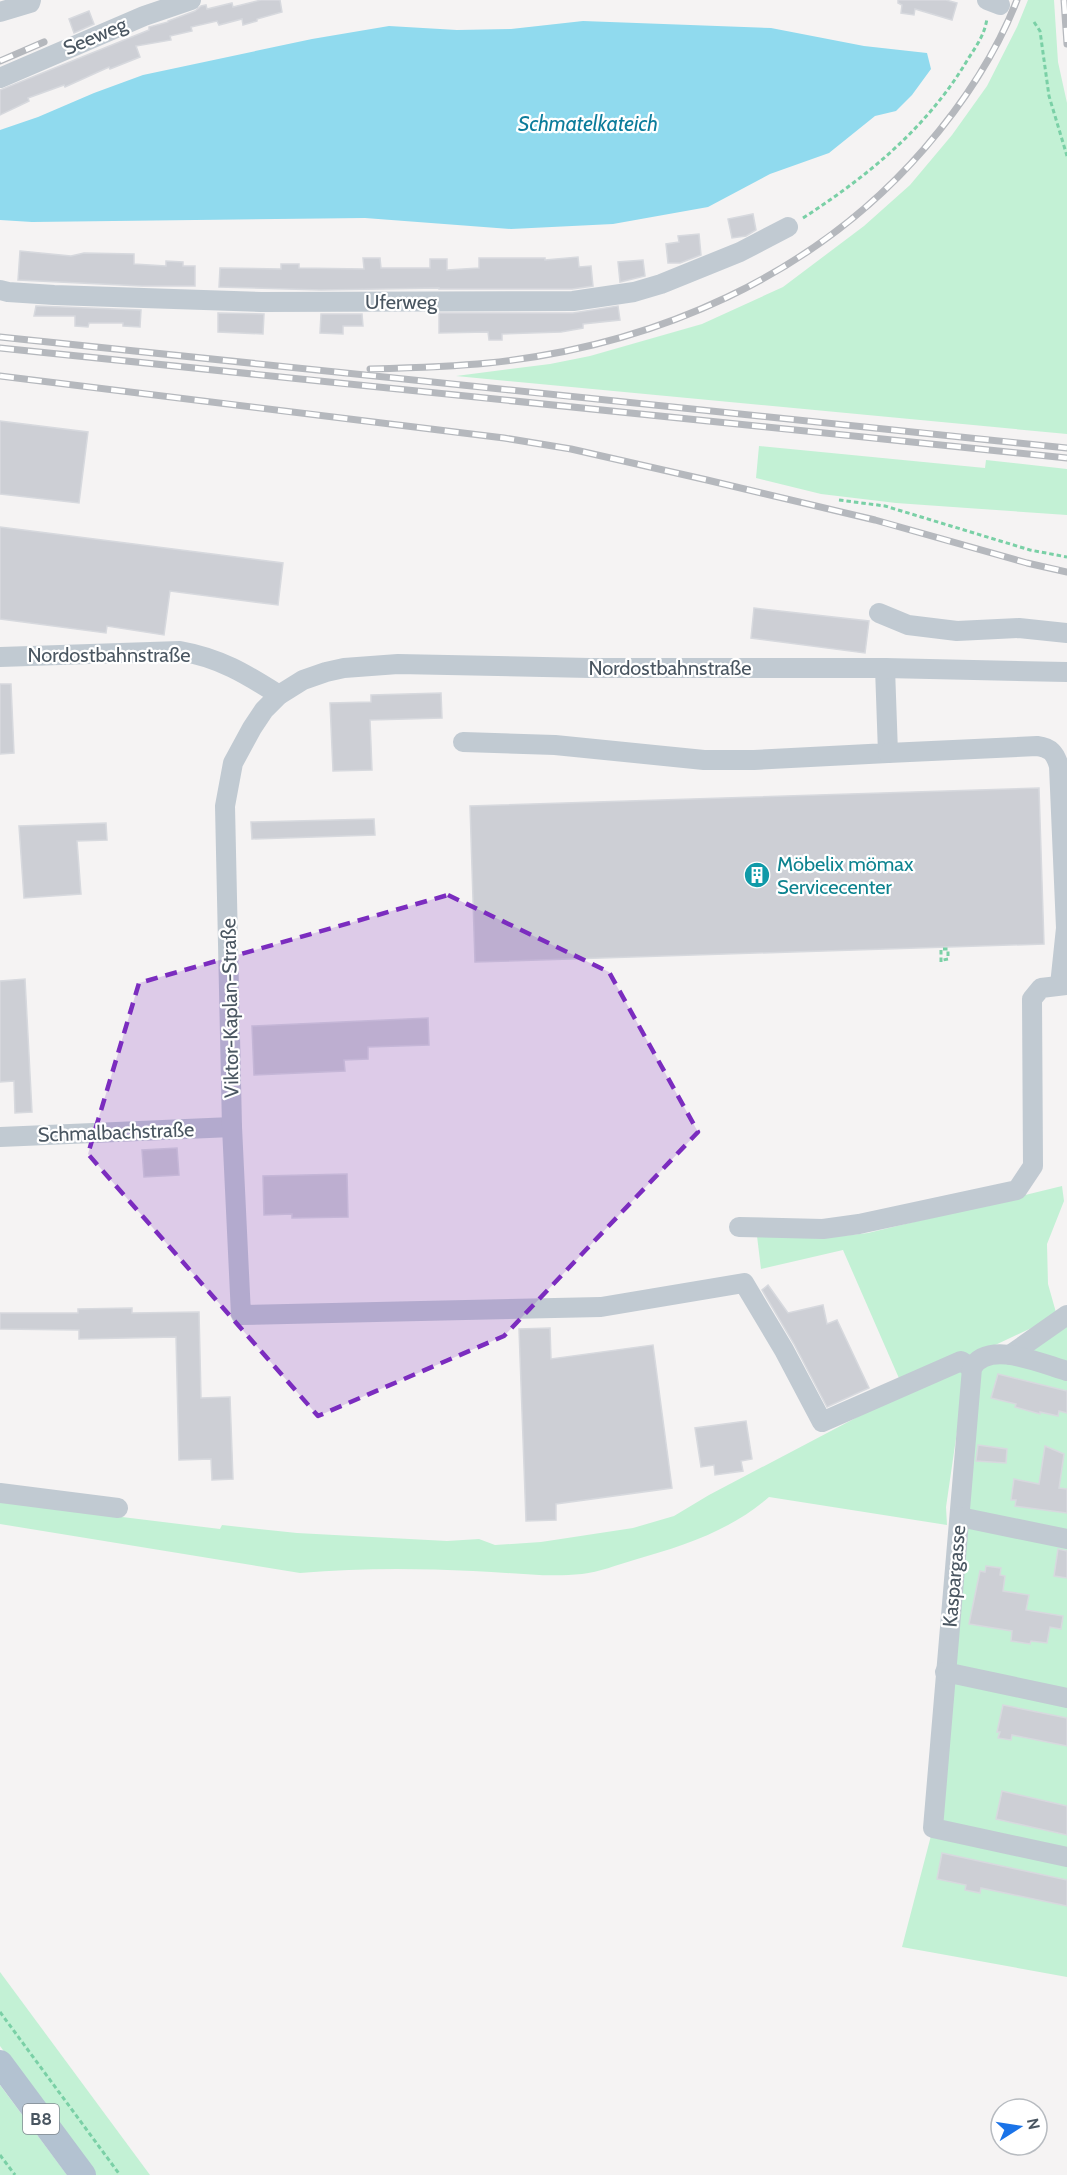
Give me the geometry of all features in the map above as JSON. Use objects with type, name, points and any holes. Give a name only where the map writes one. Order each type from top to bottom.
[{"type":"main road","name":"B8","points":[[0,2062],[82,2175]]},
{"type":"street","points":[[0,12],[30,3],[31,0]]},
{"type":"street","name":"Seeweg","points":[[0,78],[133,21],[191,0]]},
{"type":"street","name":"Uferweg","points":[[0,290],[54,295],[261,302],[573,301],[626,294],[661,284],[740,252],[788,227]]},
{"type":"street","points":[[879,614],[908,625],[957,631],[1019,628],[1067,633]]},
{"type":"street","name":"Nordostbahnstraße","points":[[0,657],[180,651],[199,654],[236,668],[279,695]]},
{"type":"street","name":"Nordostbahnstraße","points":[[264,710],[279,695],[303,680],[326,672],[365,666],[885,668],[1067,672]]},
{"type":"street","points":[[885,668],[888,753]]},
{"type":"street","name":"Viktor-Kaplan-Straße","points":[[264,710],[233,763],[225,806],[232,1127],[242,1315],[601,1307],[744,1283],[784,1350],[822,1422],[961,1361],[972,1368]]},
{"type":"street","points":[[463,742],[555,745],[704,760],[754,760],[1037,746],[1047,747],[1055,754],[1059,766],[1065,915],[1063,985],[1041,988],[1032,999],[1033,1166],[1017,1190],[832,1228],[739,1227]]},
{"type":"street","name":"Schmalbachstraße","points":[[0,1137],[232,1127]]},
{"type":"street","points":[[1010,1355],[1067,1314]]},
{"type":"street","points":[[972,1368],[975,1363],[991,1354],[999,1353],[1067,1371]]},
{"type":"street","name":"Kaspargasse","points":[[972,1368],[933,1828],[1067,1857]]},
{"type":"street","points":[[0,1493],[118,1508]]},
{"type":"street","points":[[960,1517],[1067,1539]]},
{"type":"street","points":[[945,1672],[1067,1698]]},
{"type":"path","points":[[788,227],[844,192],[915,132],[957,78],[986,30],[992,2]]},
{"type":"path","points":[[1034,22],[1040,31],[1049,96],[1067,156]]},
{"type":"path","points":[[839,500],[885,506],[1030,550],[1067,557]]},
{"type":"path","points":[[942,948],[943,954],[943,960],[948,959],[948,949],[941,949],[942,962]]},
{"type":"path","points":[[0,2012],[120,2175]]},
{"type":"path","points":[[0,2154],[15,2175]]},
{"type":"highlighted area","points":[[448,895],[609,972],[698,1132],[504,1336],[318,1416],[88,1154],[139,983]]},
{"type":"green space","points":[[1028,0],[1054,0],[1058,62],[1067,103],[1067,434],[456,376],[550,364],[590,356],[702,324],[783,287],[864,226],[910,185],[952,135],[987,86]]},
{"type":"green space","points":[[759,446],[985,468],[986,460],[1067,469],[1067,515],[896,503],[821,494],[756,478]]},
{"type":"green space","points":[[1062,1186],[1064,1201],[1047,1244],[1048,1284],[1057,1316],[974,1355],[967,1363],[946,1507],[947,1525],[769,1497],[738,1519],[688,1543],[595,1572],[554,1575],[408,1569],[300,1573],[0,1524],[0,1502],[220,1529],[222,1525],[297,1533],[447,1541],[479,1539],[495,1545],[541,1542],[633,1528],[674,1516],[709,1495],[905,1392],[843,1250],[761,1269],[757,1236],[842,1236],[868,1233]]},
{"type":"green space","points":[[1067,1315],[1067,1977],[902,1947],[933,1828],[972,1368]]},
{"type":"green space","points":[[0,1972],[150,2175],[95,2175],[0,2046]]},
{"type":"green space","points":[[0,2085],[67,2175],[0,2175]]},
{"type":"water","name":"Schmatelkateich","points":[[583,21],[771,28],[864,46],[927,53],[931,69],[912,95],[896,111],[875,116],[829,153],[770,174],[708,207],[613,224],[511,229],[365,218],[32,222],[0,220],[0,130],[143,75],[312,39],[389,26],[457,30],[511,29]]},
{"type":"building","points":[[261,0],[280,0],[282,12],[243,25],[242,19],[219,25],[217,21],[191,27],[192,31],[170,36],[171,40],[136,46],[140,57],[110,69],[109,67],[65,87],[64,85],[28,98],[29,101],[0,115],[0,90],[149,30],[149,27],[195,11],[201,6],[206,5],[207,9],[232,3],[233,7]]},
{"type":"building","points":[[898,0],[946,0],[957,3],[952,20],[915,9],[914,15],[901,13],[902,5],[898,3]]},
{"type":"building","points":[[89,11],[94,24],[74,33],[69,19]]},
{"type":"building","points":[[753,214],[756,230],[746,236],[732,238],[728,219]]},
{"type":"building","points":[[699,234],[701,255],[680,263],[668,263],[666,244],[679,242],[678,236]]},
{"type":"building","points":[[20,251],[71,256],[84,253],[134,254],[134,264],[166,266],[166,261],[183,262],[183,266],[195,266],[195,286],[18,280]]},
{"type":"building","points":[[578,257],[579,267],[591,266],[593,286],[572,289],[321,290],[219,287],[220,268],[281,269],[281,264],[299,264],[299,268],[364,269],[363,258],[380,258],[381,268],[430,268],[430,259],[447,259],[447,270],[479,268],[479,258],[545,258],[545,260]]},
{"type":"building","points":[[643,260],[645,276],[620,282],[618,262]]},
{"type":"building","points":[[36,306],[141,310],[140,327],[123,326],[123,323],[89,323],[88,327],[75,326],[75,316],[34,316]]},
{"type":"building","points":[[618,306],[620,320],[583,324],[583,328],[561,332],[502,334],[502,340],[489,340],[488,332],[439,333],[439,313],[573,313]]},
{"type":"building","points":[[218,313],[264,314],[263,334],[218,332]]},
{"type":"building","points":[[321,314],[362,314],[363,326],[343,326],[343,334],[320,333]]},
{"type":"building","points":[[0,421],[88,432],[79,503],[0,494]]},
{"type":"building","points":[[0,527],[283,563],[278,605],[170,591],[164,635],[107,626],[106,633],[0,619]]},
{"type":"building","points":[[754,608],[869,621],[865,653],[751,638]]},
{"type":"building","points":[[0,684],[11,684],[14,753],[0,754]]},
{"type":"building","points":[[441,693],[442,718],[370,720],[372,770],[333,771],[330,703],[371,702],[371,695]]},
{"type":"building","name":"Möbelix mömax Servicecenter","points":[[1039,788],[1044,944],[475,962],[470,806]]},
{"type":"building","points":[[374,819],[375,835],[252,839],[251,822]]},
{"type":"building","points":[[106,823],[107,840],[77,841],[81,894],[24,898],[19,826]]},
{"type":"building","points":[[25,979],[32,1112],[15,1113],[14,1081],[0,1082],[0,981]]},
{"type":"building","points":[[428,1018],[429,1045],[368,1047],[368,1059],[344,1060],[345,1071],[254,1075],[252,1026]]},
{"type":"building","points":[[177,1148],[179,1175],[144,1177],[142,1150]]},
{"type":"building","points":[[347,1174],[348,1217],[292,1218],[292,1214],[264,1215],[263,1176]]},
{"type":"building","points":[[768,1285],[788,1313],[823,1305],[827,1324],[837,1320],[869,1388],[827,1407],[762,1290]]},
{"type":"building","points":[[132,1308],[132,1313],[199,1312],[201,1398],[230,1397],[233,1479],[212,1480],[211,1459],[179,1460],[176,1337],[79,1339],[79,1330],[0,1329],[0,1313],[78,1313],[78,1309]]},
{"type":"building","points":[[550,1328],[551,1359],[653,1345],[672,1488],[556,1504],[556,1520],[526,1521],[519,1329]]},
{"type":"building","points":[[998,1374],[1067,1391],[1067,1413],[1059,1411],[1058,1416],[1040,1412],[1040,1414],[1015,1407],[1016,1404],[991,1398]]},
{"type":"building","points":[[746,1421],[752,1459],[741,1461],[743,1471],[715,1475],[714,1465],[701,1467],[695,1428]]},
{"type":"building","points":[[978,1445],[1007,1449],[1006,1463],[976,1461]]},
{"type":"building","points":[[1045,1446],[1064,1454],[1059,1488],[1067,1489],[1067,1513],[1015,1506],[1016,1500],[1011,1500],[1014,1479],[1039,1484]]},
{"type":"building","points":[[1058,1549],[1067,1551],[1067,1578],[1054,1576]]},
{"type":"building","points":[[986,1566],[1001,1568],[1000,1575],[1005,1576],[1003,1591],[1029,1595],[1026,1610],[1063,1616],[1061,1629],[1050,1627],[1047,1643],[1031,1641],[1030,1644],[1011,1641],[1012,1631],[969,1624],[980,1571],[985,1572]]},
{"type":"building","points":[[1003,1705],[1067,1718],[1067,1746],[1012,1735],[1011,1740],[998,1738],[1000,1732],[997,1732]]},
{"type":"building","points":[[1002,1791],[1067,1806],[1067,1835],[996,1819]]},
{"type":"building","points":[[942,1853],[1067,1880],[1067,1906],[981,1888],[980,1893],[965,1890],[966,1885],[937,1879]]},
{"type":"railway","points":[[370,369],[488,363],[550,354],[611,340],[670,321],[727,297],[781,268],[833,234],[880,194],[924,149],[952,115],[977,78],[999,40],[1017,0]]},
{"type":"railway","points":[[1064,0],[1067,44]]},
{"type":"railway","points":[[0,61],[44,42]]},
{"type":"railway","points":[[0,337],[1067,448]]},
{"type":"railway","points":[[0,348],[1067,458]]},
{"type":"railway","points":[[0,376],[504,438],[571,449],[875,520],[1067,572]]},
{"type":"place","name":"Möbelix mömax Servicecenter","points":[[757,875]]}]
